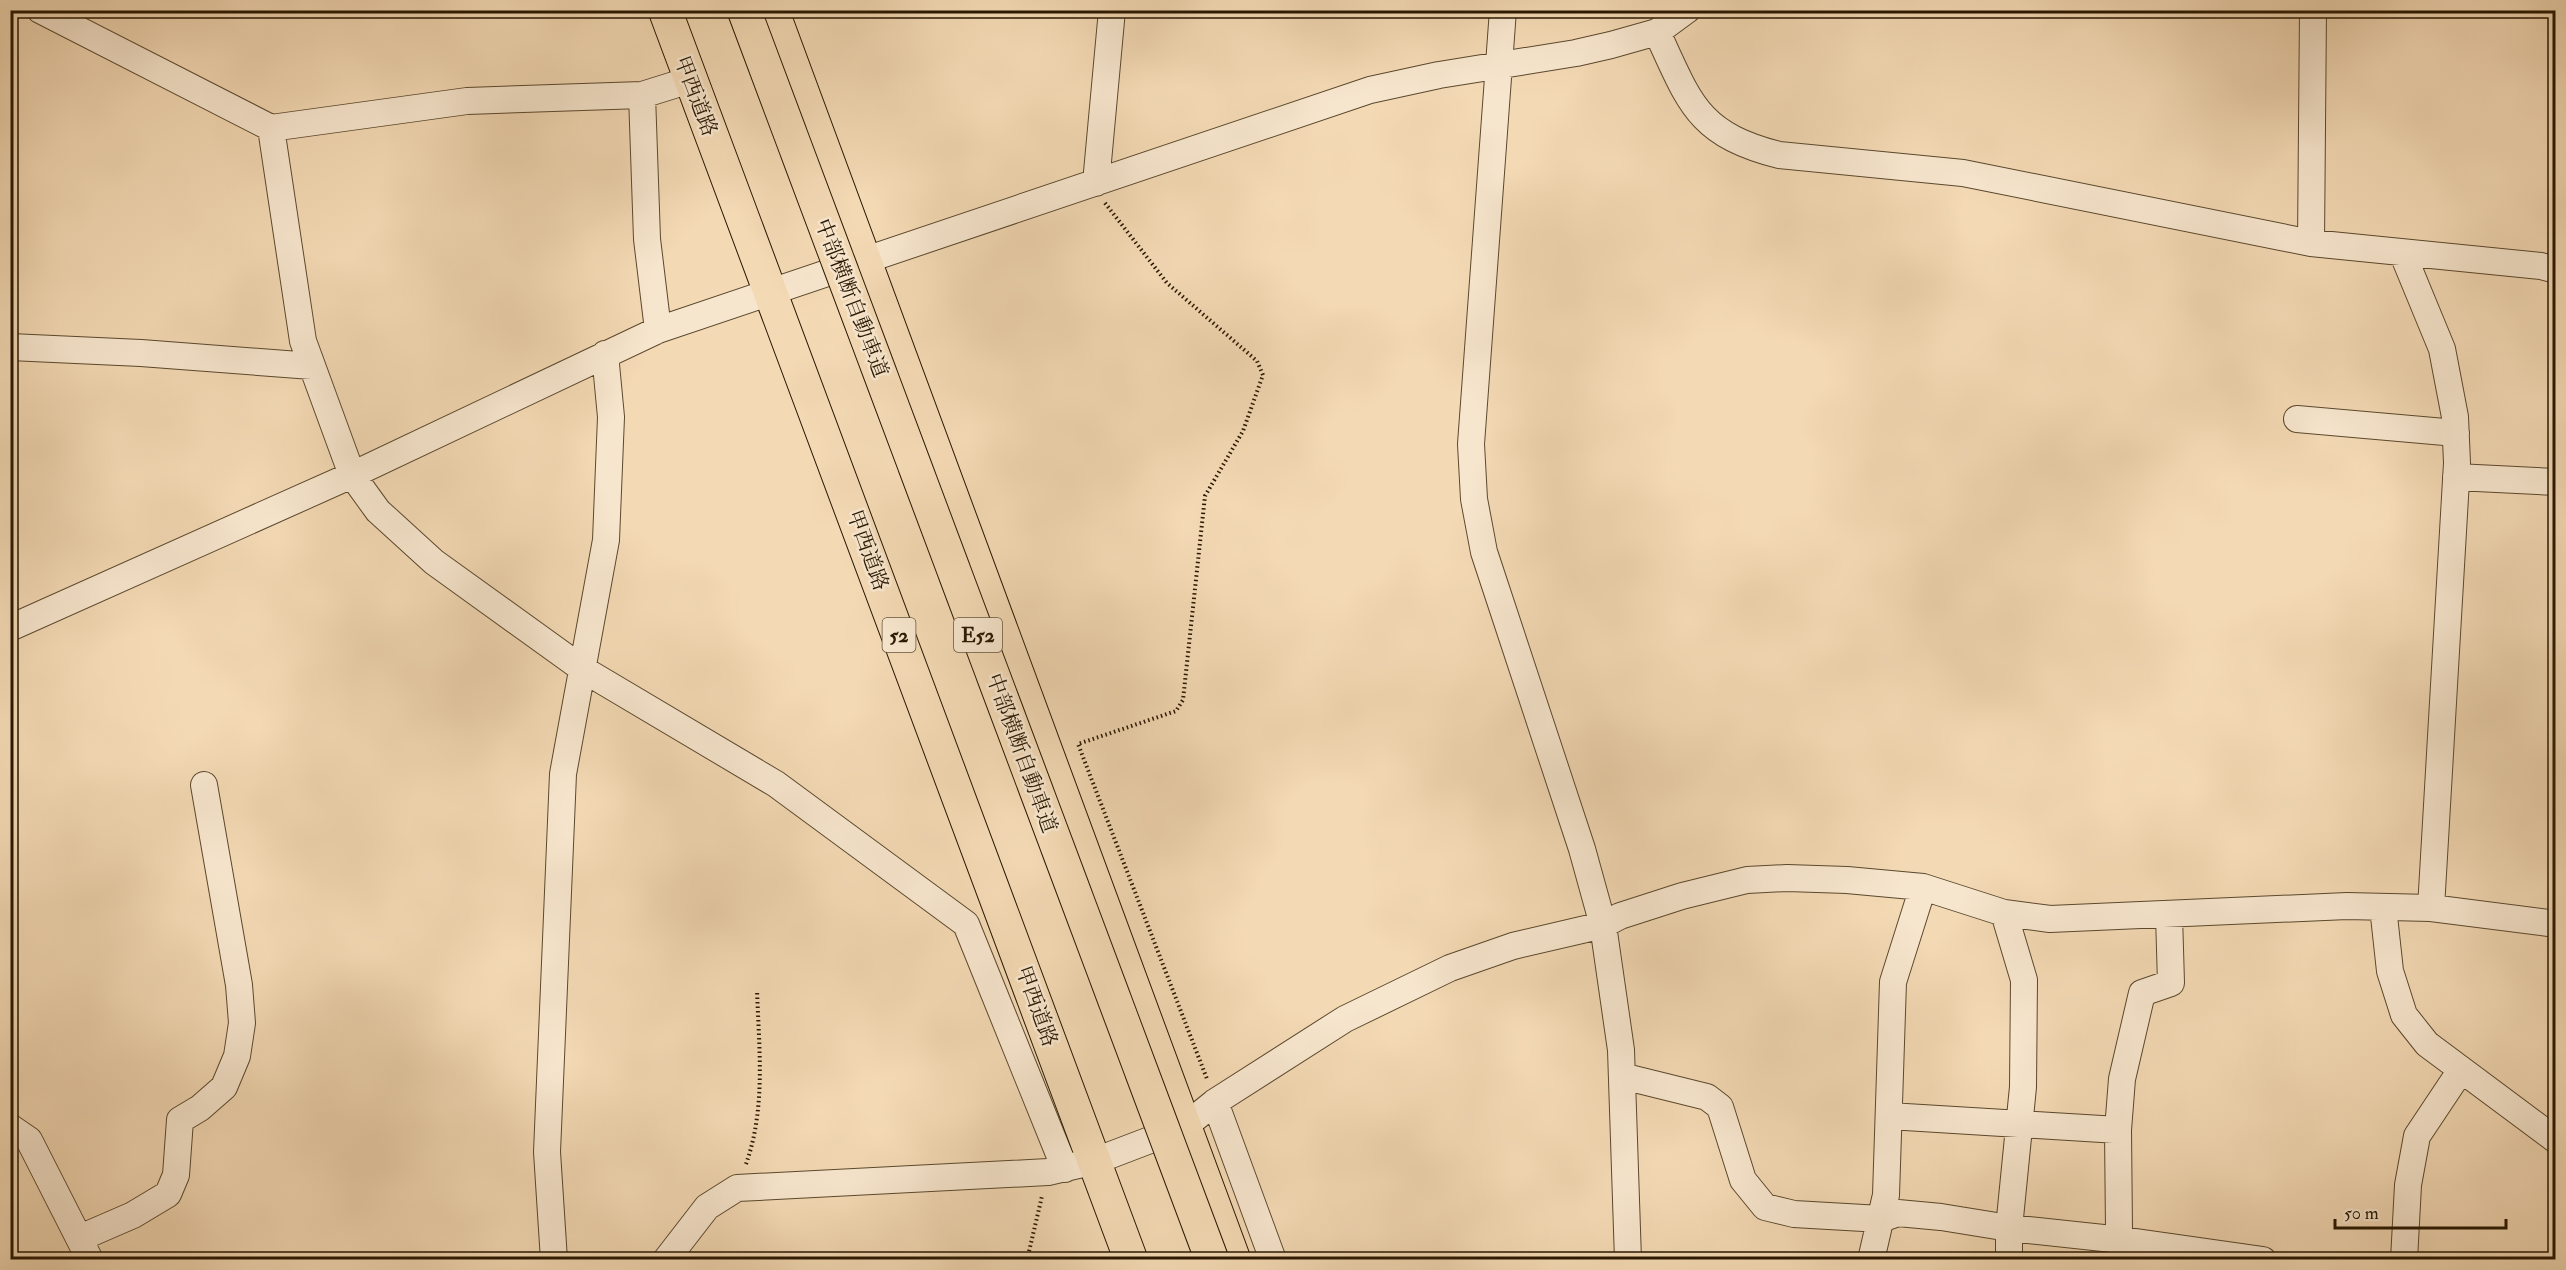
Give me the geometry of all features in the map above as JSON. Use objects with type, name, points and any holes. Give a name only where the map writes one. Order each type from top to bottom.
[{"type":"highway","name":"甲西道路","points":[[665,10],[771,291],[1069,1168],[1131,1260]]},
{"type":"highway","name":"中部横断自動車道","points":[[727,10],[1193,1260]]},
{"type":"highway","name":"中部横断自動車道","points":[[744,10],[1212,1260]]},
{"type":"highway","points":[[772,10],[1234,1260]]},
{"type":"street","points":[[40,10],[271,128],[467,101],[642,95],[690,80]]},
{"type":"street","points":[[1096,183],[1112,10]]},
{"type":"street","points":[[1503,10],[1471,444],[1474,499],[1484,552],[1582,849],[1603,925],[1620,1039],[1623,1077],[1628,1260]]},
{"type":"street","points":[[10,628],[352,476],[658,330],[1370,90],[1498,64],[1576,53],[1657,33],[1687,10]]},
{"type":"street","points":[[2311,243],[2313,10]]},
{"type":"street","points":[[1657,33],[1686,94],[1703,118],[1724,135],[1750,148],[1779,155],[1963,173],[2311,243],[2556,270]]},
{"type":"street","points":[[642,95],[647,239],[658,330]]},
{"type":"street","points":[[271,128],[303,340],[352,476],[378,511],[434,562],[584,670],[776,784],[966,924],[1069,1168]]},
{"type":"street","points":[[2402,252],[2442,349],[2456,433],[2456,477],[2431,908]]},
{"type":"street","points":[[10,347],[141,353],[312,366]]},
{"type":"street","points":[[554,1260],[547,1152],[563,774],[584,670],[606,540],[611,417],[605,354]]},
{"type":"street","points":[[2297,419],[2456,433]]},
{"type":"street","points":[[2456,477],[2556,482]]},
{"type":"street","points":[[10,1127],[29,1140],[85,1249],[133,1215],[168,1194],[176,1175],[180,1120],[200,1108],[224,1088],[237,1056],[242,1023],[239,985],[204,785]]},
{"type":"street","points":[[666,1260],[707,1207],[737,1188],[1069,1168],[1184,1127],[1215,1102],[1345,1018],[1450,968],[1513,946],[1603,925],[1620,916],[1747,880],[1797,878],[1923,887],[2004,913],[2050,919],[2347,906],[2431,908],[2556,924]]},
{"type":"street","points":[[1871,1260],[1886,1195],[1893,982],[1923,887]]},
{"type":"street","points":[[2383,907],[2390,971],[2404,1015],[2427,1044],[2556,1140]]},
{"type":"street","points":[[2004,913],[2024,980],[2023,1088],[2009,1228],[2009,1260]]},
{"type":"street","points":[[2123,1250],[2119,1232],[2118,1130],[2122,1079],[2142,993],[2171,982],[2169,915]]},
{"type":"street","points":[[2404,1260],[2408,1185],[2417,1136],[2461,1070]]},
{"type":"street","points":[[1623,1077],[1707,1097],[1720,1107],[1743,1180],[1765,1207],[1794,1214],[1881,1219],[1898,1213],[1941,1217],[2123,1250],[2264,1260]]},
{"type":"street","points":[[1215,1102],[1273,1260]]},
{"type":"street","points":[[1889,1116],[2118,1130]]},
{"type":"path","points":[[1096,183],[1102,199],[1167,283],[1257,361],[1263,375],[1243,431],[1205,496],[1183,700],[1176,711],[1078,744],[1215,1102]]},
{"type":"path","points":[[737,1188],[755,1139],[760,1101],[758,990]]},
{"type":"path","points":[[1027,1260],[1069,1168]]}]
